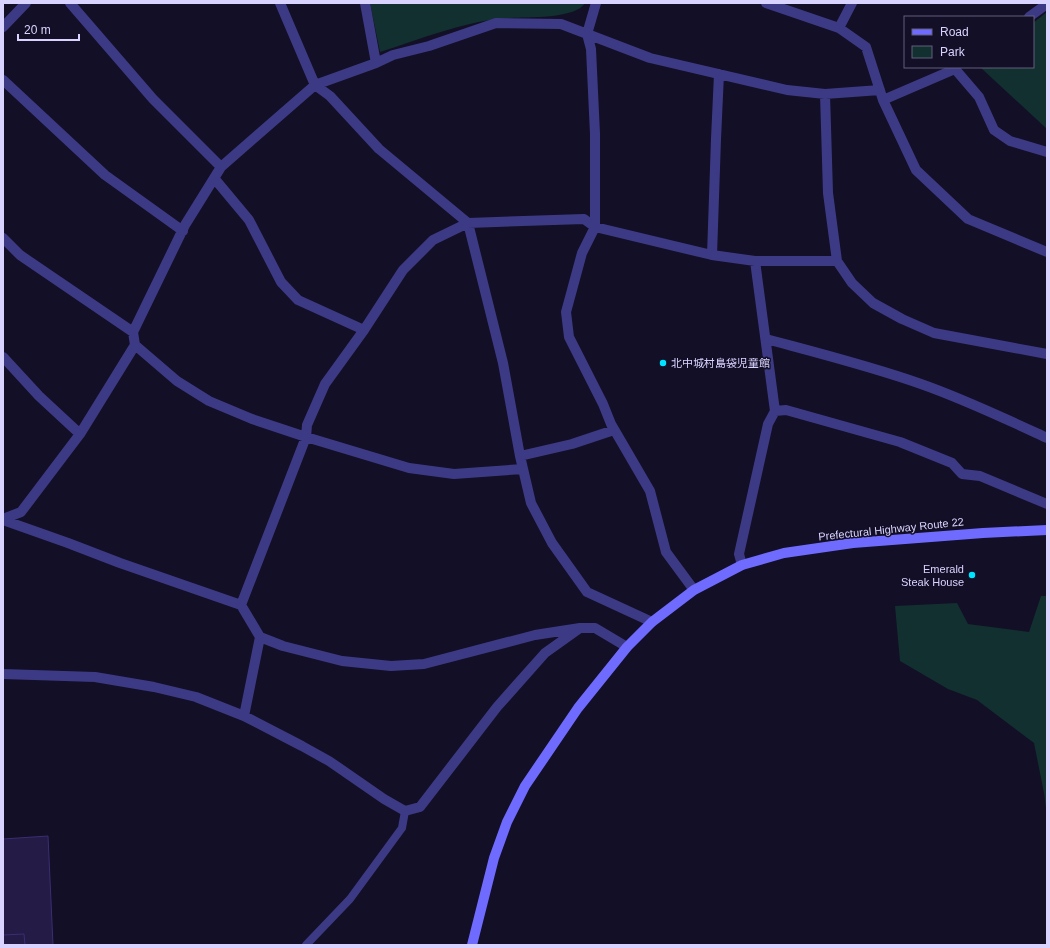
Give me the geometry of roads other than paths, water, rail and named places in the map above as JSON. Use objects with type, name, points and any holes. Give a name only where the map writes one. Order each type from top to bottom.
[{"type":"main road","name":"Prefectural Highway Route 22","points":[[472,945],[494,858],[506,822],[525,786],[578,708],[628,647],[652,622],[694,590],[742,565],[784,553],[853,543],[983,533],[1047,530]]},
{"type":"street","points":[[3,27],[26,3]]},
{"type":"street","points":[[70,3],[153,99],[221,167]]},
{"type":"street","points":[[280,3],[315,85],[330,96],[379,150],[468,223],[503,363],[520,456],[531,503],[552,542],[588,592],[652,622]]},
{"type":"street","points":[[364,3],[376,63]]},
{"type":"street","points":[[596,3],[587,34],[590,49],[594,134],[595,227],[582,253],[566,312],[569,337],[603,404],[614,430],[650,491],[666,552],[694,590]]},
{"type":"street","points":[[766,3],[839,28],[866,47],[882,95],[916,170],[968,219],[1047,252]]},
{"type":"street","points":[[839,28],[852,3]]},
{"type":"street","points":[[1029,16],[1047,4]]},
{"type":"street","points":[[3,519],[21,512],[80,434],[135,345],[133,332],[182,231],[221,167],[315,85],[376,63],[393,55],[429,46],[496,23],[561,24],[650,58],[787,90],[825,94],[882,95],[957,68],[979,97],[994,130],[1010,141],[1047,152]]},
{"type":"street","points":[[712,255],[719,74]]},
{"type":"street","points":[[3,80],[105,174],[182,231]]},
{"type":"street","points":[[825,94],[828,193],[837,261],[852,283],[873,303],[902,319],[934,333],[1047,354]]},
{"type":"street","points":[[214,178],[249,220],[282,282],[298,300],[364,330]]},
{"type":"street","points":[[241,605],[306,438],[307,425],[325,384],[364,330],[403,270],[433,240],[468,223],[584,219],[595,227],[712,255],[755,261],[837,261]]},
{"type":"street","points":[[3,238],[20,255],[133,332]]},
{"type":"street","points":[[742,565],[739,554],[768,424],[775,411],[755,261]]},
{"type":"street","points":[[766,339],[921,384],[997,414],[1047,438]]},
{"type":"street","points":[[135,345],[177,381],[209,401],[306,438],[409,468],[454,474],[523,469]]},
{"type":"street","points":[[3,357],[39,396],[80,434]]},
{"type":"street","points":[[775,411],[786,410],[900,442],[952,463],[962,474],[980,476],[1047,504]]},
{"type":"street","points":[[520,456],[572,444],[614,430]]},
{"type":"street","points":[[3,519],[68,542],[120,563],[241,605],[260,637],[283,646],[342,661],[390,666],[424,664],[535,635],[580,628],[595,628],[628,647]]},
{"type":"street","points":[[3,674],[95,677],[196,697],[244,716],[328,761],[384,799],[405,811],[420,807],[497,707],[545,653],[580,628]]},
{"type":"street","points":[[244,716],[260,637]]},
{"type":"lane","points":[[306,945],[350,899],[402,828],[405,811]]},
{"type":"place","name":"北中城村島袋児童館","points":[[663,363]]},
{"type":"place","name":"Emerald Steak House","points":[[972,575]]}]
